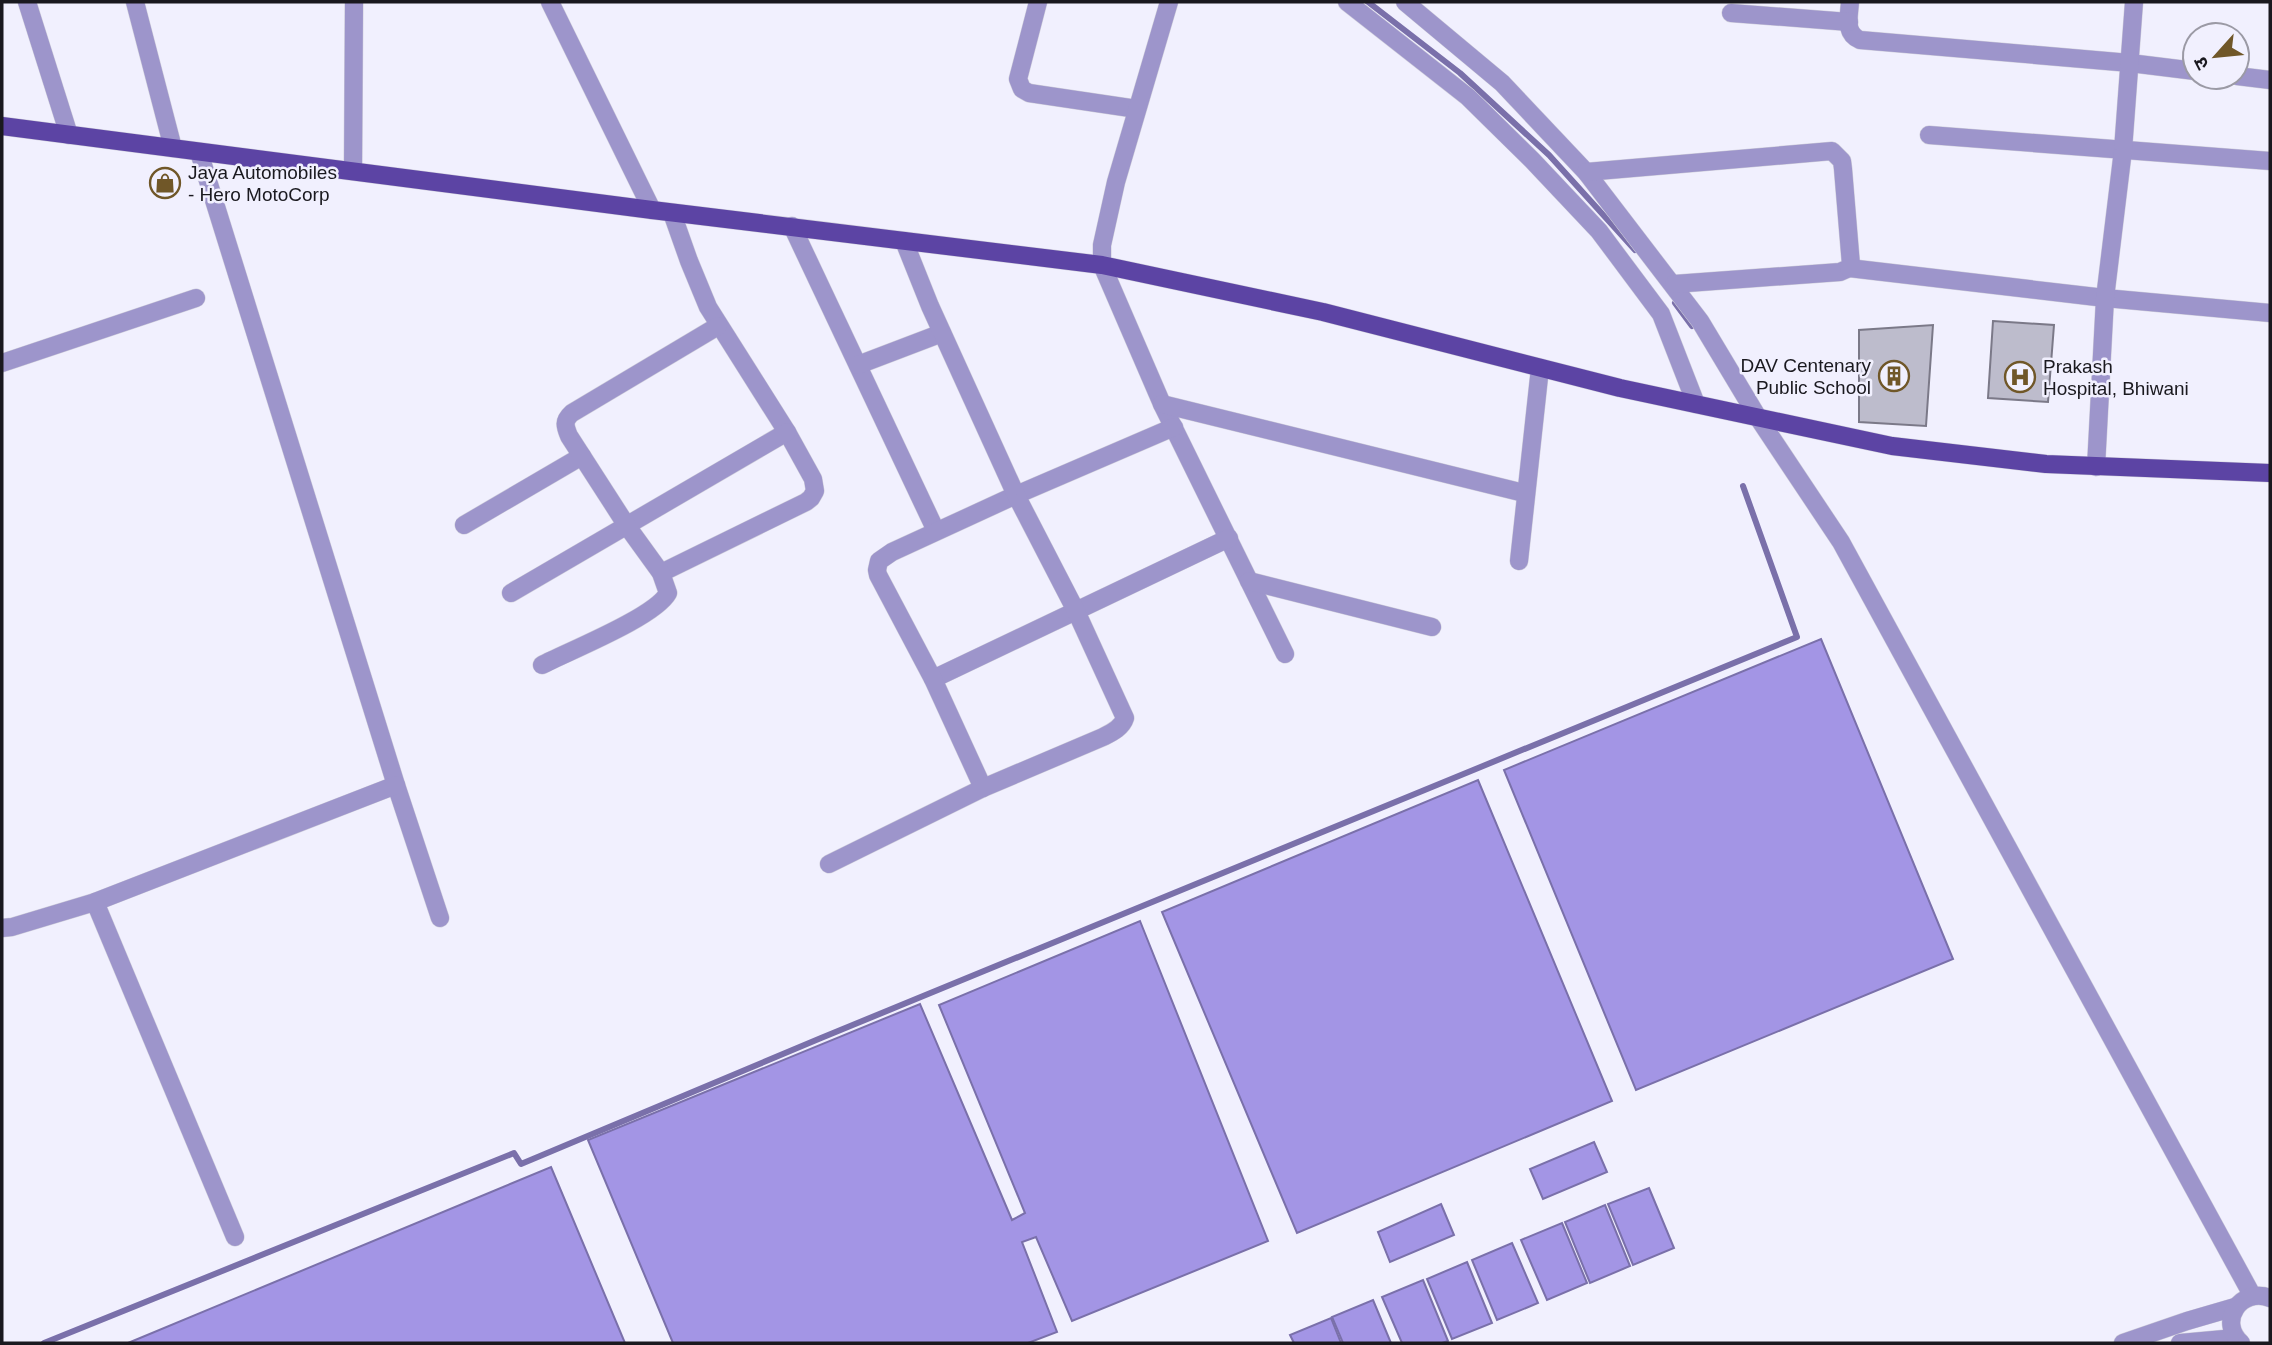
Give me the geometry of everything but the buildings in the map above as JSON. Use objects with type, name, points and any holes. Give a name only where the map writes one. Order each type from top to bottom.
[{"type":"main road","points":[[2,126],[673,213],[1102,265],[1323,312],[1540,368],[1892,446],[2046,464],[2270,473]]},
{"type":"street","points":[[27,2],[69,135]]},
{"type":"street","points":[[135,2],[173,148]]},
{"type":"street","points":[[354,2],[354,171]]},
{"type":"street","points":[[550,2],[652,210]]},
{"type":"street","points":[[1038,2],[1018,79],[1022,89],[1029,93],[1137,109]]},
{"type":"street","points":[[1170,2],[1107,218],[1102,245],[1102,265],[1162,404],[1285,654]]},
{"type":"street","points":[[1347,2],[1468,97],[1599,231],[1661,314],[1696,404]]},
{"type":"street","points":[[1405,2],[1502,83],[1586,172],[1700,321],[1757,416],[1841,542],[2261,1297],[2242,1300],[2235,1307],[2231,1328],[2238,1341],[2180,1343]]},
{"type":"street","points":[[1850,2],[1850,32],[1860,40],[2181,69]]},
{"type":"street","points":[[2096,467],[2105,298],[2123,150],[2134,2]]},
{"type":"street","points":[[1731,13],[1849,22]]},
{"type":"street","points":[[2251,78],[2270,80]]},
{"type":"street","points":[[1929,135],[2270,161]]},
{"type":"street","points":[[1586,172],[1832,151],[1842,161],[1851,265],[1849,268]]},
{"type":"street","points":[[199,152],[440,918]]},
{"type":"street","points":[[661,573],[811,498],[815,491],[813,479],[787,432],[719,326],[701,291],[673,213]]},
{"type":"street","points":[[792,226],[936,531]]},
{"type":"street","points":[[829,864],[983,788],[1115,731],[1124,722],[1125,714],[1016,495],[942,333],[904,241]]},
{"type":"street","points":[[1674,284],[1840,272],[1849,268],[2105,298],[2270,313]]},
{"type":"street","points":[[2,363],[196,298]]},
{"type":"street","points":[[542,665],[651,610],[668,593],[661,573],[582,456],[565,426],[566,420],[572,413],[719,326]]},
{"type":"street","points":[[858,365],[942,333]]},
{"type":"street","points":[[1519,561],[1524,493],[1540,368]]},
{"type":"street","points":[[1162,404],[1524,493]]},
{"type":"street","points":[[983,788],[933,679],[877,570],[879,561],[936,531],[1174,427]]},
{"type":"street","points":[[511,593],[787,432]]},
{"type":"street","points":[[464,526],[582,456]]},
{"type":"street","points":[[933,679],[1228,538]]},
{"type":"street","points":[[1250,581],[1432,627]]},
{"type":"street","points":[[2,928],[95,902],[396,785]]},
{"type":"street","points":[[95,902],[235,1237]]},
{"type":"street","points":[[2123,1343],[2235,1307]]},
{"type":"shaded area","points":[[1821,639],[1953,959],[1636,1090],[1504,770]]},
{"type":"shaded area","points":[[1478,780],[1612,1101],[1297,1233],[1162,912]]},
{"type":"shaded area","points":[[1140,921],[1268,1241],[1072,1321],[1036,1237],[1022,1242],[1057,1332],[1028,1343],[673,1343],[588,1140],[920,1004],[1012,1220],[1025,1213],[939,1005]]},
{"type":"shaded area","points":[[1594,1142],[1607,1172],[1543,1199],[1530,1169]]},
{"type":"shaded area","points":[[551,1167],[625,1343],[128,1343]]},
{"type":"shaded area","points":[[1649,1188],[1674,1248],[1633,1265],[1608,1204]]},
{"type":"shaded area","points":[[1441,1204],[1454,1235],[1390,1262],[1378,1232]]},
{"type":"shaded area","points":[[1605,1205],[1630,1266],[1590,1283],[1565,1222]]},
{"type":"shaded area","points":[[1562,1223],[1587,1283],[1547,1300],[1521,1240]]},
{"type":"shaded area","points":[[1512,1243],[1538,1303],[1497,1320],[1472,1260]]},
{"type":"shaded area","points":[[1467,1262],[1492,1323],[1452,1339],[1427,1279]]},
{"type":"shaded area","points":[[1423,1280],[1448,1341],[1402,1343],[1382,1297]]},
{"type":"shaded area","points":[[1373,1300],[1391,1343],[1343,1343],[1332,1317]]},
{"type":"shaded area","points":[[1331,1318],[1341,1343],[1294,1343],[1290,1335]]},
{"type":"waterway","points":[[1368,2],[1460,73],[1549,155],[1635,250]]},
{"type":"waterway","points":[[1675,303],[1692,326]]},
{"type":"waterway","points":[[44,1343],[514,1153],[521,1164],[1797,637],[1743,486]]},
{"type":"place","name":"Jaya Automobiles - Hero MotoCorp","points":[[165,183]]},
{"type":"place","name":"DAV Centenary Public School","points":[[1894,376]]},
{"type":"place","name":"Prakash Hospital, Bhiwani","points":[[2020,377]]}]
